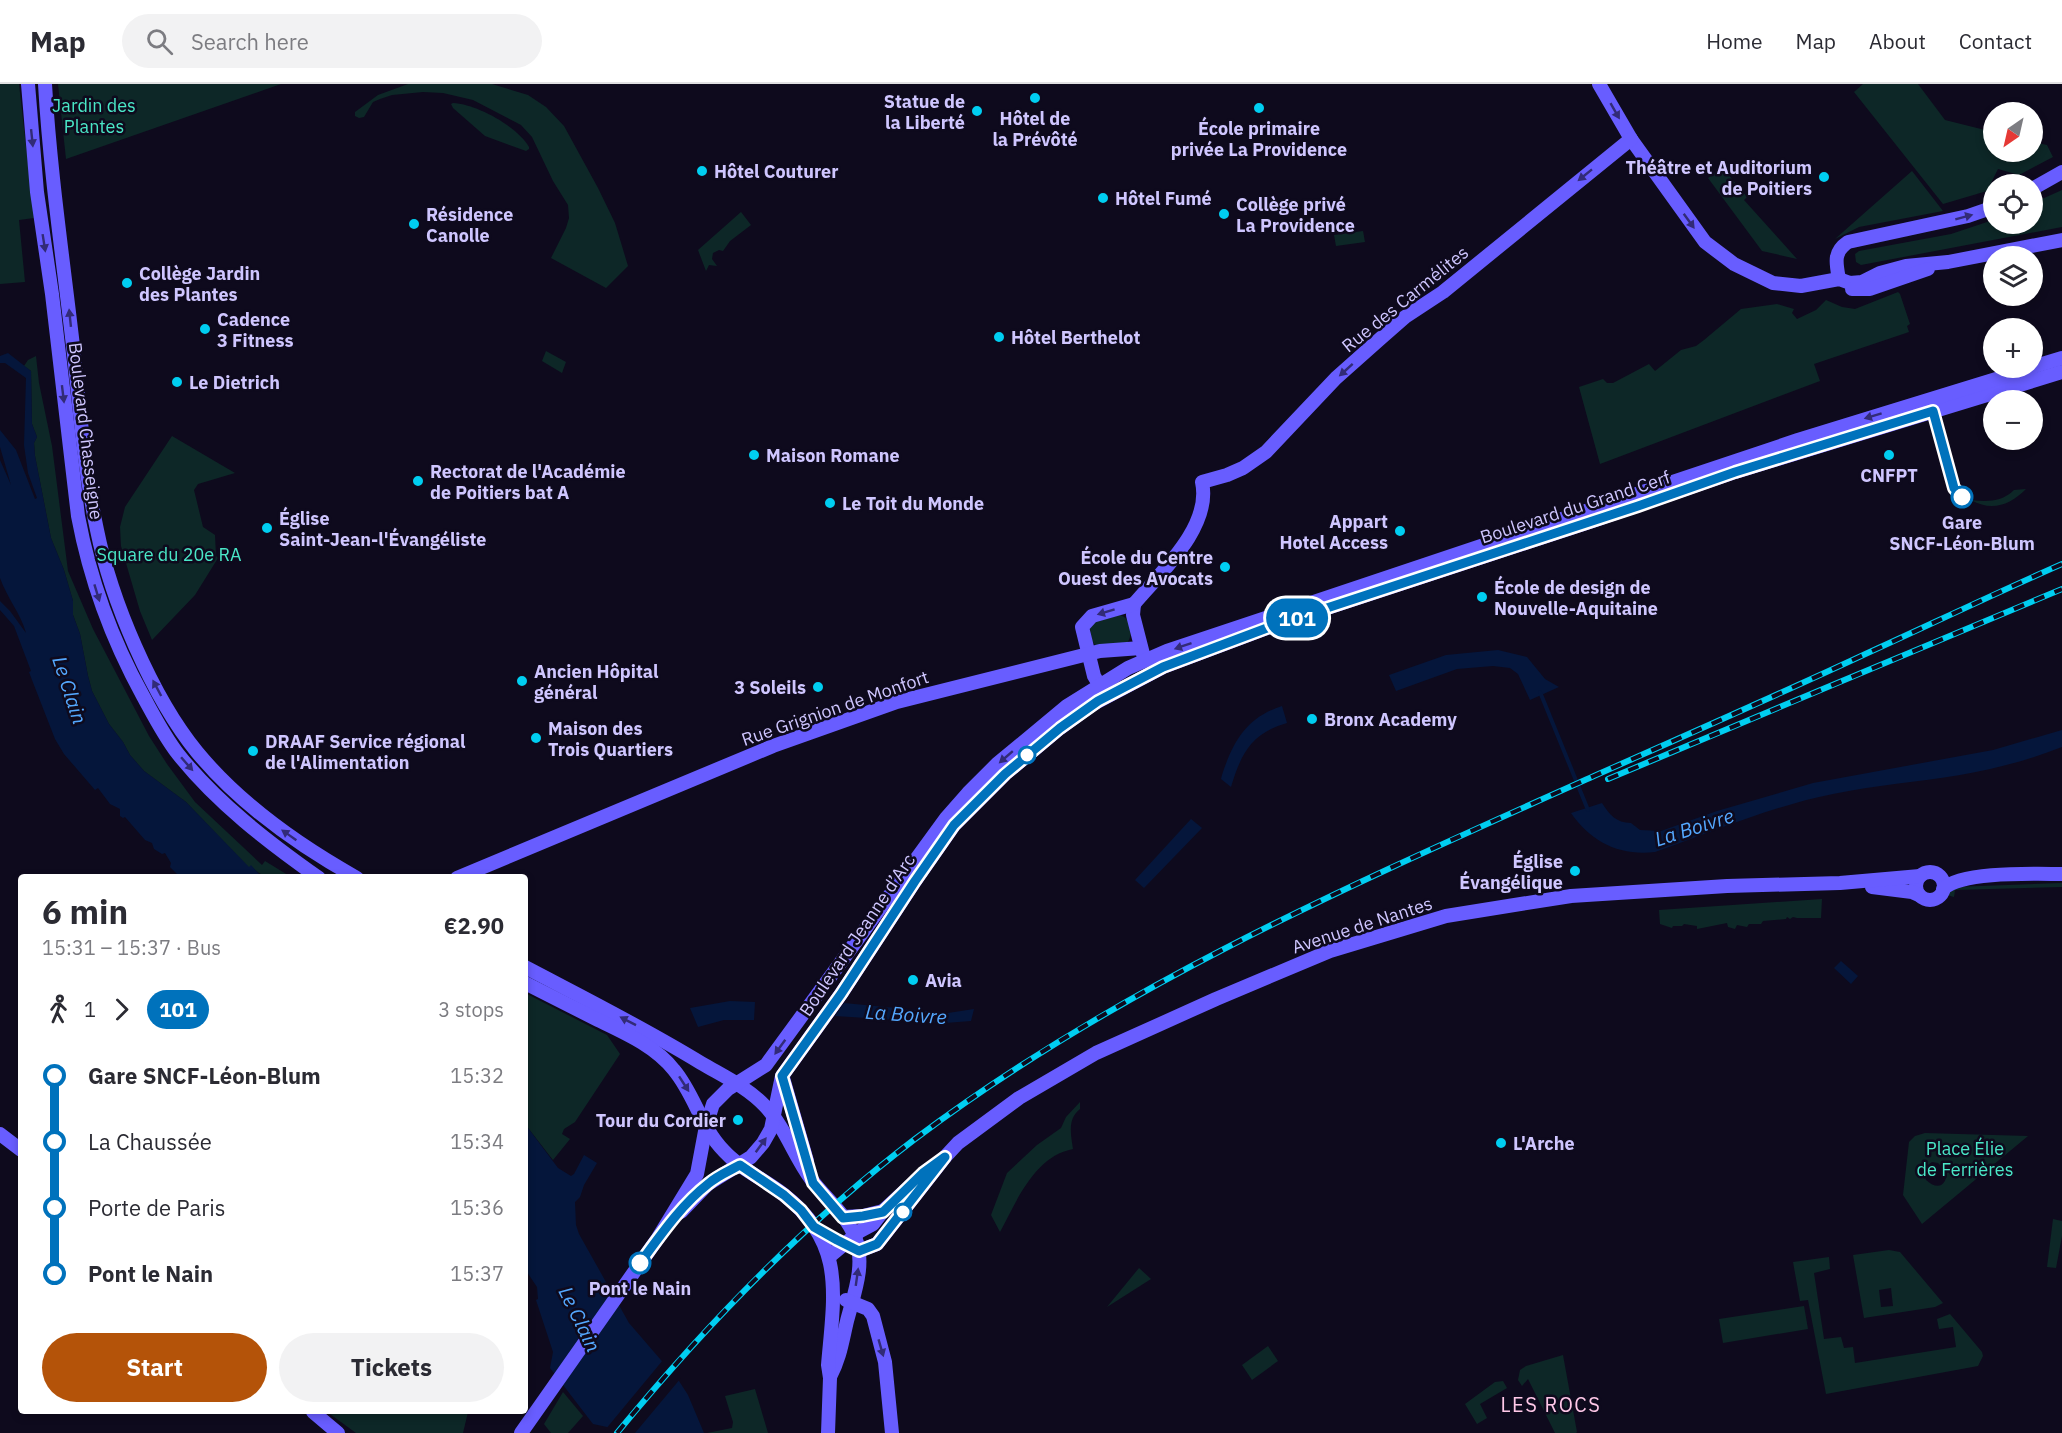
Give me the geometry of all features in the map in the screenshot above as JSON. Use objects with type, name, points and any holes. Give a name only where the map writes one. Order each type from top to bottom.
[{"type":"main road","name":"Boulevard Chasseigne","points":[[28,84],[37,192],[52,294],[78,516],[84,549],[98,597],[112,635],[135,681],[158,724],[178,753],[202,781],[238,816],[314,874]]},
{"type":"main road","name":"Boulevard Chasseigne","points":[[45,84],[47,119],[92,501],[103,558],[119,606],[138,652],[163,699],[183,733],[199,754],[265,817],[350,874]]},
{"type":"main road","points":[[1599,84],[1631,139],[1694,228],[1705,242],[1727,260],[1758,277],[1786,285],[1801,286],[1839,279]]},
{"type":"main road","name":"Rue des Carmélites","points":[[1134,604],[1189,539],[1202,508],[1203,482],[1243,468],[1266,452],[1336,378],[1381,338],[1443,292],[1631,139]]},
{"type":"main road","points":[[2043,183],[2062,172]]},
{"type":"main road","points":[[1983,211],[1934,224],[1848,242],[1837,255],[1839,279],[1850,289],[1870,289],[1948,261],[2062,240]]},
{"type":"main road","name":"Boulevard du Grand Cerf","points":[[2043,364],[2062,358]]},
{"type":"main road","name":"Boulevard du Grand Cerf","points":[[1106,697],[1146,660],[1275,625],[1582,525],[1735,472],[2062,372]]},
{"type":"main road","name":"Boulevard du Grand Cerf","points":[[1099,684],[1146,660],[1396,573],[1798,440],[1997,378]]},
{"type":"main road","points":[[1106,697],[1094,676],[1082,627],[1092,616],[1134,604],[1133,615],[1146,660]]},
{"type":"main road","name":"Rue Grignion de Monfort","points":[[467,874],[782,742],[897,702],[1100,651],[1146,660]]},
{"type":"main road","name":"Boulevard Jeanne d’Arc","points":[[736,1084],[766,1065],[852,950],[927,843],[968,793],[1036,730],[1099,684]]},
{"type":"main road","name":"Boulevard Jeanne d’Arc","points":[[774,1118],[782,1076],[841,994],[954,825],[977,801],[1044,741],[1075,716],[1106,697]]},
{"type":"main road","name":"Avenue de Nantes","points":[[859,1251],[877,1244],[945,1157],[970,1132],[1018,1098],[1096,1053],[1269,975],[1365,939],[1446,916],[1571,896],[1727,886],[1840,883],[1920,876],[1927,872],[1981,876],[2062,872]]},
{"type":"main road","points":[[1936,873],[1942,880],[1943,889]]},
{"type":"main road","points":[[1919,895],[1916,885],[1920,876]]},
{"type":"main road","name":"Avenue de Nantes","points":[[1840,883],[1912,892],[1932,900],[1939,897],[1949,884],[1981,876]]},
{"type":"main road","points":[[528,969],[665,1040],[736,1084],[765,1106],[774,1118],[813,1183],[843,1218],[849,1240],[859,1251],[858,1278],[839,1361],[830,1378]]},
{"type":"main road","points":[[528,984],[627,1034],[657,1052],[687,1085],[706,1126],[724,1152],[789,1199],[814,1227],[829,1257],[833,1284],[828,1365],[830,1378],[828,1433]]},
{"type":"main road","points":[[782,1076],[813,1183]]},
{"type":"main road","points":[[511,1433],[524,1429],[658,1238],[697,1174],[706,1126],[713,1104],[736,1084]]},
{"type":"main road","points":[[658,1238],[708,1184],[740,1165],[759,1148],[771,1129],[774,1118]]},
{"type":"main road","points":[[0,1134],[18,1148]]},
{"type":"main road","name":"Avenue de Nantes","points":[[829,1257],[873,1224],[923,1173],[945,1157]]},
{"type":"main road","points":[[843,1218],[883,1212]]},
{"type":"main road","points":[[814,1227],[849,1240]]},
{"type":"main road","points":[[833,1284],[839,1296],[868,1309],[873,1316],[885,1362],[892,1433]]},
{"type":"main road","points":[[315,1414],[338,1433]]},
{"type":"green space","points":[[0,84],[19,84],[34,218],[19,220],[25,282],[0,284]]},
{"type":"green space","name":"Jardin des Plantes","points":[[58,84],[281,84],[66,159]]},
{"type":"green space","points":[[408,84],[492,84],[528,95],[546,107],[564,126],[598,188],[615,223],[628,266],[606,288],[551,258],[566,228],[569,218],[568,205],[553,181],[532,137],[521,125],[473,100],[443,93],[392,95],[373,102],[364,117],[355,116],[355,112],[378,95]]},
{"type":"green space","points":[[1863,84],[1918,84],[1945,120],[1983,130],[1983,162],[2043,162],[2043,144],[2047,145],[2053,157],[2021,174],[1998,169],[1996,174],[1983,174],[1983,192],[1943,204],[1854,92]]},
{"type":"green space","points":[[451,104],[473,107],[506,124],[523,139],[529,149],[526,151],[485,136],[453,108]]},
{"type":"green space","points":[[1722,167],[1747,197],[1744,200],[1797,259],[1762,251],[1708,178]]},
{"type":"green space","points":[[1912,171],[1943,211],[1859,227],[1835,239]]},
{"type":"green space","points":[[2062,190],[2062,227],[2043,231],[2043,199]]},
{"type":"green space","points":[[741,212],[751,225],[730,241],[723,251],[713,253],[712,259],[717,266],[709,265],[706,271],[698,250]]},
{"type":"green space","points":[[1983,223],[1983,234],[2025,234],[1861,265],[1856,262],[1855,254],[1859,251],[1951,234]]},
{"type":"green space","points":[[1363,231],[1365,242],[1336,246],[1334,235]]},
{"type":"green space","points":[[1898,292],[1910,324],[1907,326],[1909,332],[1814,364],[1820,381],[1600,464],[1579,387],[1603,379],[1607,383],[1613,383],[1649,364],[1655,371],[1681,350],[1696,346],[1741,309],[1777,304],[1794,309],[1792,313],[1797,319],[1816,310],[1826,300],[1842,307],[1855,309]]},
{"type":"green space","points":[[546,351],[566,362],[562,373],[542,361]]},
{"type":"green space","points":[[36,356],[52,446],[68,571],[93,629],[149,736],[195,802],[262,865],[265,861],[286,874],[260,874],[251,866],[249,868],[186,802],[144,771],[109,724],[92,691],[80,634],[73,615],[73,601],[51,538],[35,456],[34,443],[37,437],[32,424],[31,371],[24,366],[28,360]]},
{"type":"green space","name":"Square du 20e RA","points":[[172,436],[235,473],[198,484],[194,490],[203,527],[215,535],[218,558],[195,595],[152,640],[140,611],[121,546],[120,527],[125,507]]},
{"type":"green space","points":[[2026,489],[2014,499],[2000,505],[1986,506],[1971,500],[1994,500],[2014,490]]},
{"type":"green space","points":[[1120,615],[1127,619],[1130,627],[1127,643],[1096,646],[1092,641],[1090,628],[1095,622]]},
{"type":"green space","points":[[2062,883],[2062,887],[1955,890],[1954,897],[1947,895],[1954,887]]},
{"type":"green space","points":[[1822,899],[1821,918],[1793,917],[1790,919],[1787,917],[1786,919],[1763,921],[1761,924],[1749,924],[1747,927],[1737,925],[1735,929],[1728,927],[1727,923],[1697,929],[1697,926],[1684,924],[1672,928],[1660,924],[1659,910]]},
{"type":"green space","points":[[528,995],[607,1035],[620,1054],[575,1122],[564,1129],[562,1134],[570,1139],[553,1160],[528,1128]]},
{"type":"green space","points":[[1080,1102],[1080,1109],[1072,1122],[1073,1149],[1048,1160],[1038,1170],[1021,1194],[1000,1232],[991,1215],[1007,1173],[1037,1145],[1061,1128],[1066,1117]]},
{"type":"green space","name":"Place Élie de Ferrières","points":[[1925,1133],[2028,1136],[1922,1224],[1903,1195],[1909,1142],[1915,1136]],"holes":[[[1932,1162],[1938,1163],[1947,1172],[1943,1184],[1937,1186],[1926,1180],[1925,1172]]]},
{"type":"green space","points":[[2053,1219],[2062,1221],[2062,1236],[2056,1268],[2047,1267]]},
{"type":"green space","points":[[1889,1250],[1900,1252],[1943,1303],[1935,1307],[1864,1318],[1853,1255]],"holes":[[[1891,1288],[1893,1306],[1881,1307],[1879,1290]]]},
{"type":"green space","points":[[1829,1257],[1830,1269],[1814,1273],[1824,1339],[1841,1337],[1844,1348],[1853,1347],[1855,1363],[1956,1347],[1953,1327],[1939,1329],[1937,1319],[1950,1314],[1982,1352],[1983,1356],[1978,1366],[1826,1394],[1808,1300],[1800,1301],[1793,1262]]},
{"type":"green space","points":[[1139,1268],[1151,1279],[1107,1307]]},
{"type":"green space","points":[[1804,1306],[1808,1329],[1723,1343],[1719,1319]]},
{"type":"green space","points":[[1268,1346],[1278,1361],[1252,1380],[1242,1365]]},
{"type":"green space","points":[[1563,1355],[1576,1433],[1555,1433],[1528,1379],[1522,1386],[1518,1380],[1520,1370],[1526,1366]]},
{"type":"green space","points":[[1503,1381],[1507,1388],[1480,1404],[1487,1418],[1477,1424],[1465,1404],[1495,1382]]},
{"type":"green space","points":[[755,1389],[768,1433],[707,1433],[732,1428],[733,1422],[725,1396]]},
{"type":"green space","points":[[563,1392],[583,1416],[568,1433],[551,1433],[544,1424]]},
{"type":"green space","points":[[330,1414],[468,1414],[463,1433],[356,1433]]},
{"type":"water","name":"Le Clain","points":[[8,353],[31,371],[32,424],[37,437],[34,443],[35,456],[51,538],[73,601],[73,615],[80,634],[92,691],[109,724],[144,771],[186,802],[249,867],[251,865],[259,874],[177,874],[170,867],[171,863],[165,853],[162,854],[154,849],[152,843],[145,840],[125,817],[120,816],[120,809],[110,804],[98,788],[95,790],[64,754],[55,739],[14,626],[0,610],[0,601],[26,633],[0,578],[0,460],[11,485],[0,447],[0,430],[16,450],[35,499],[37,498],[28,473],[24,445],[26,378],[5,363],[0,363],[0,356]]},
{"type":"water","points":[[1498,650],[1527,657],[1545,679],[1559,687],[1530,700],[1518,674],[1510,668],[1493,666],[1457,669],[1396,691],[1389,675],[1446,655]]},
{"type":"water","points":[[1282,706],[1287,723],[1264,733],[1249,746],[1239,764],[1231,787],[1221,779],[1237,741],[1259,717]]},
{"type":"water","name":"La Boivre","points":[[2062,730],[2062,747],[2024,760],[1960,775],[1865,788],[1810,799],[1765,812],[1655,852],[1630,852],[1607,845],[1588,832],[1571,813],[1602,803],[1617,820],[1631,823],[1640,830],[1661,831],[1717,811],[1813,783],[1993,750]]},
{"type":"water","points":[[1191,819],[1202,828],[1144,888],[1135,880]]},
{"type":"water","points":[[1841,961],[1858,976],[1851,984],[1834,968]]},
{"type":"water","points":[[730,1001],[755,1002],[754,1020],[724,1020],[698,1027],[690,1008]]},
{"type":"water","name":"La Boivre","points":[[844,1003],[948,1013],[974,1009],[971,1021],[945,1023],[835,1016]]},
{"type":"water","name":"Le Clain","points":[[528,1128],[558,1168],[571,1176],[584,1155],[597,1163],[580,1197],[575,1202],[576,1225],[579,1234],[629,1323],[679,1381],[688,1395],[704,1433],[613,1433],[607,1427],[593,1424],[550,1368],[553,1352],[536,1300],[538,1299],[537,1287],[528,1274]]},
{"type":"pier","points":[[663,1360],[681,1378],[635,1433],[609,1433],[605,1430]]},
{"type":"waterway","name":"La Boivre","points":[[1540,692],[1588,810]]},
{"type":"railway","points":[[617,1433],[685,1353],[757,1277],[834,1206],[915,1139],[994,1083],[1075,1032],[1159,984],[1331,896],[2062,564]]},
{"type":"railway","points":[[1608,779],[2062,589]]},
{"type":"bus line","name":"101","points":[[640,1263],[658,1238],[697,1194],[708,1184],[740,1165],[794,1203],[814,1227],[844,1245],[859,1251],[870,1249],[877,1244],[945,1157],[923,1173],[883,1212],[843,1218],[813,1183],[782,1076],[841,994],[954,825],[1005,774],[1075,716],[1098,701],[1163,667],[1275,625],[1678,493],[1735,472],[1933,411],[1954,488],[1962,497]]},
{"type":"place","name":"Hôtel de la Prévôté","points":[[1035,98]]},
{"type":"place","name":"École primaire privée La Providence","points":[[1259,108]]},
{"type":"place","name":"Statue de la Liberté","points":[[977,111]]},
{"type":"place","name":"Hôtel Couturer","points":[[702,171]]},
{"type":"place","name":"Théâtre et Auditorium de Poitiers","points":[[1824,177]]},
{"type":"place","name":"Hôtel Fumé","points":[[1103,198]]},
{"type":"place","name":"Collège privé La Providence","points":[[1224,214]]},
{"type":"place","name":"Résidence Canolle","points":[[414,224]]},
{"type":"place","name":"Collège Jardin des Plantes","points":[[127,283]]},
{"type":"place","name":"Cadence 3 Fitness","points":[[205,329]]},
{"type":"place","name":"Hôtel Berthelot","points":[[999,337]]},
{"type":"place","name":"Le Dietrich","points":[[177,382]]},
{"type":"place","name":"Maison Romane","points":[[754,455]]},
{"type":"place","name":"CNFPT","points":[[1889,455]]},
{"type":"place","name":"Rectorat de l'Académie de Poitiers bat A","points":[[418,481]]},
{"type":"place","name":"Gare SNCF-Léon-Blum","points":[[1962,497]]},
{"type":"place","name":"Le Toit du Monde","points":[[830,503]]},
{"type":"place","name":"Église Saint-Jean-l'Évangéliste","points":[[267,528]]},
{"type":"place","name":"Appart Hotel Access","points":[[1400,531]]},
{"type":"place","name":"École du Centre Ouest des Avocats","points":[[1225,567]]},
{"type":"place","name":"École de design de Nouvelle-Aquitaine","points":[[1482,597]]},
{"type":"place","name":"Ancien Hôpital général","points":[[522,681]]},
{"type":"place","name":"3 Soleils","points":[[818,687]]},
{"type":"place","name":"Bronx Academy","points":[[1312,719]]},
{"type":"place","name":"Maison des Trois Quartiers","points":[[536,738]]},
{"type":"place","name":"DRAAF Service régional de l'Alimentation","points":[[253,751]]},
{"type":"place","name":"Église Évangélique","points":[[1575,871]]},
{"type":"place","name":"Avia","points":[[913,980]]},
{"type":"place","name":"Tour du Cordier","points":[[738,1120]]},
{"type":"place","name":"L'Arche","points":[[1501,1143]]},
{"type":"place","name":"Pont le Nain","points":[[640,1263]]},
{"type":"district","name":"LES ROCS","points":[[1551,1404]]}]
